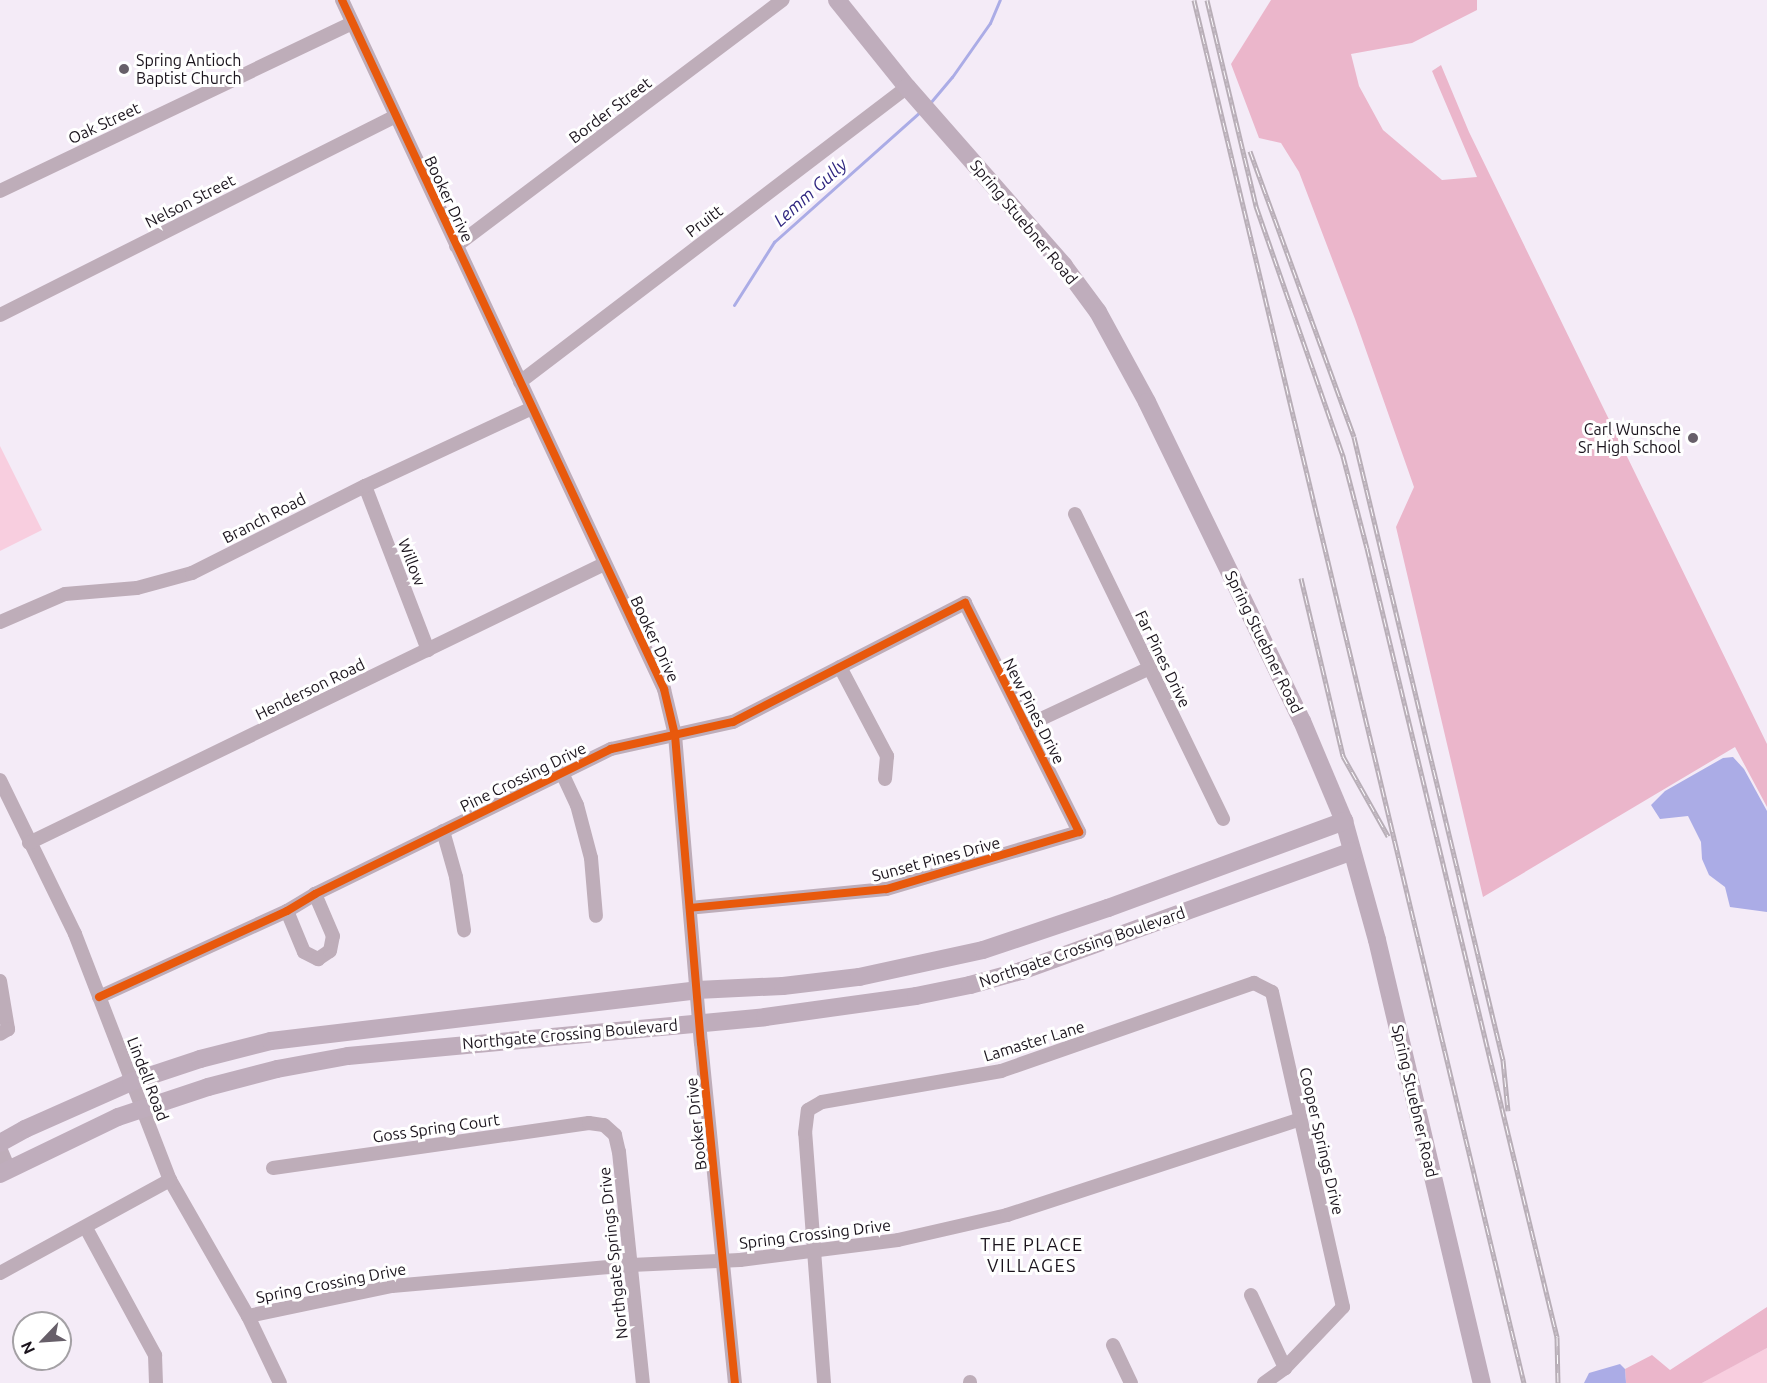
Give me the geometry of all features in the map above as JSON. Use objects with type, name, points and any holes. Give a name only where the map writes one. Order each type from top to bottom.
[{"type":"main road","name":"Spring Stuebner Road","points":[[837,0],[908,87],[1064,266],[1110,331],[1302,720],[1344,821],[1377,940],[1482,1383]]},
{"type":"main road","name":"Northgate Crossing Boulevard","points":[[0,1143],[25,1129],[131,1082],[200,1059],[271,1041],[697,990],[783,986],[859,977],[914,963],[982,950],[1114,906],[1344,821]]},
{"type":"main road","name":"Northgate Crossing Boulevard","points":[[5,1171],[75,1136],[141,1109],[208,1086],[277,1069],[348,1056],[765,1017],[923,995],[1021,971],[1352,851]]},
{"type":"main road","points":[[1114,906],[1124,932]]},
{"type":"main road","points":[[914,963],[923,995]]},
{"type":"main road","points":[[417,1024],[419,1048]]},
{"type":"street","name":"Booker Drive","points":[[342,0],[664,689],[675,735],[735,1383]]},
{"type":"street","name":"Border Street","points":[[456,246],[783,0]]},
{"type":"street","name":"Oak Street","points":[[0,191],[352,23]]},
{"type":"street","name":"Pruitt","points":[[520,382],[908,87]]},
{"type":"street","name":"Nelson Street","points":[[0,315],[395,116]]},
{"type":"street","name":"Branch Road","points":[[0,622],[65,594],[137,588],[192,573],[365,486],[532,408]]},
{"type":"street","name":"Willow","points":[[365,486],[428,650]]},
{"type":"street","name":"Far Pines Drive","points":[[1075,514],[1222,819]]},
{"type":"street","name":"Henderson Road","points":[[29,843],[604,564]]},
{"type":"street","name":"Pine Crossing Drive","points":[[99,997],[287,911],[315,894],[611,749],[733,722],[965,603]]},
{"type":"street","name":"New Pines Drive","points":[[965,603],[1079,832]]},
{"type":"street","points":[[840,667],[887,756],[885,779]]},
{"type":"street","points":[[1026,726],[1150,668]]},
{"type":"street","points":[[562,772],[577,805],[591,858],[596,916]]},
{"type":"street","name":"Lindell Road","points":[[0,780],[75,934],[170,1180],[248,1316],[280,1383]]},
{"type":"street","points":[[442,831],[456,877],[464,930]]},
{"type":"street","name":"Sunset Pines Drive","points":[[690,908],[886,889],[1079,832]]},
{"type":"street","points":[[287,911],[304,952],[318,959],[330,951],[333,936],[315,894]]},
{"type":"street","points":[[0,981],[4,1032]]},
{"type":"street","name":"Lamaster Lane","points":[[812,1249],[805,1122],[808,1110],[822,1102],[1001,1071],[1244,985],[1254,983],[1263,987]]},
{"type":"street","name":"Cooper Springs Drive","points":[[1263,987],[1272,992],[1343,1307],[1285,1368]]},
{"type":"street","name":"Spring Crossing Drive","points":[[248,1316],[392,1286],[631,1265],[724,1261],[898,1240],[1007,1215],[1300,1119]]},
{"type":"street","name":"Goss Spring Court","points":[[273,1168],[589,1123],[604,1125]]},
{"type":"street","name":"Northgate Springs Drive","points":[[604,1125],[615,1135],[618,1152],[643,1383]]},
{"type":"street","points":[[0,1149],[5,1171]]},
{"type":"street","points":[[0,1273],[170,1180]]},
{"type":"street","points":[[86,1228],[155,1355],[157,1382]]},
{"type":"street","points":[[812,1249],[824,1383]]},
{"type":"street","points":[[1251,1295],[1285,1368],[1264,1383]]},
{"type":"street","points":[[1113,1345],[1131,1383]]},
{"type":"shaded area","points":[[1271,0],[1477,0],[1477,10],[1412,43],[1351,54],[1359,86],[1383,130],[1442,180],[1477,177],[1432,71],[1441,65],[1469,132],[1767,744],[1767,807],[1735,747],[1483,897],[1396,527],[1414,487],[1355,319],[1299,172],[1281,143],[1259,138],[1231,64]]},
{"type":"shaded area","points":[[0,446],[42,530],[0,551]]},
{"type":"shaded area","points":[[1767,1307],[1767,1348],[1702,1383],[1626,1383],[1625,1369],[1652,1355],[1670,1370]]},
{"type":"shaded area","points":[[1767,1348],[1767,1383],[1702,1383],[1716,1375]]},
{"type":"water","points":[[1733,757],[1744,769],[1767,811],[1767,912],[1730,907],[1725,887],[1709,875],[1702,859],[1701,842],[1688,816],[1660,819],[1651,805],[1665,791],[1723,758]]},
{"type":"water","points":[[1620,1364],[1625,1369],[1626,1383],[1584,1383],[1589,1373]]},
{"type":"waterway","name":"Lemm Gully","points":[[930,103],[952,77],[990,23],[1000,0]]},
{"type":"waterway","name":"Lemm Gully","points":[[734,305],[774,242],[919,113]]},
{"type":"railway","points":[[1194,0],[1524,1383]]},
{"type":"railway","points":[[1207,0],[1256,206],[1343,456],[1367,548],[1557,1337],[1558,1383]]},
{"type":"railway","points":[[1250,151],[1354,437],[1503,1060],[1508,1111]]},
{"type":"railway","points":[[1301,578],[1343,756],[1388,836]]},
{"type":"cycle path","points":[[342,0],[664,689],[675,735],[701,1043],[735,1383]]},
{"type":"cycle path","points":[[99,997],[287,911],[315,894],[611,749],[733,722],[965,603],[1079,832],[886,889],[690,908]]},
{"type":"place","name":"Spring Antioch Baptist Church","points":[[124,69]]},
{"type":"place","name":"Carl Wunsche Sr High School","points":[[1693,438]]},
{"type":"district","name":"THE PLACE VILLAGES","points":[[1032,1255]]}]
